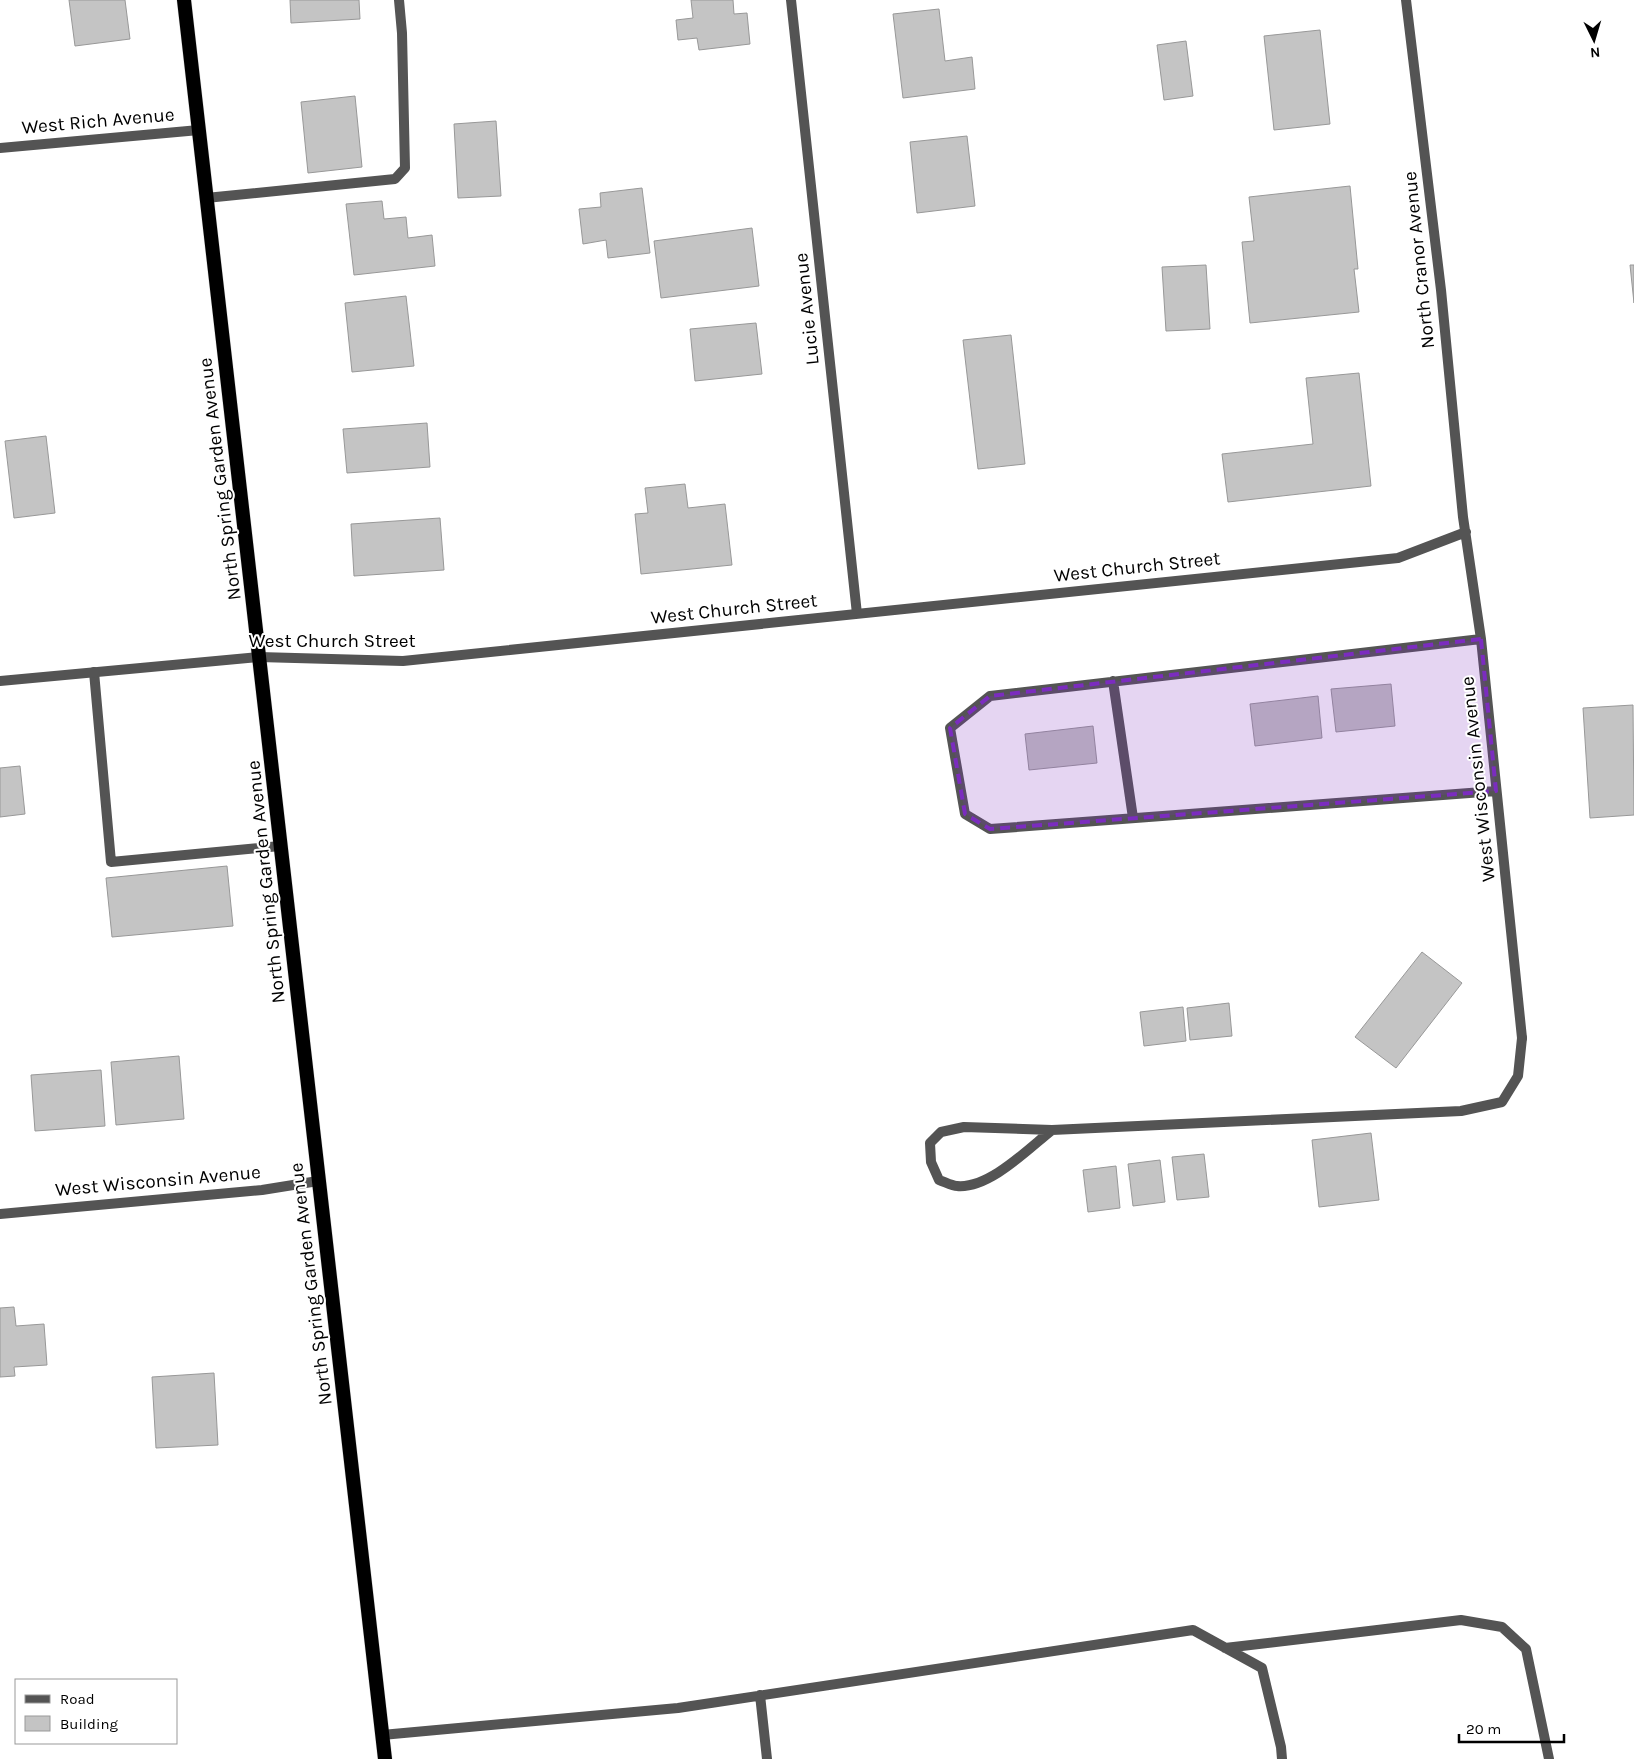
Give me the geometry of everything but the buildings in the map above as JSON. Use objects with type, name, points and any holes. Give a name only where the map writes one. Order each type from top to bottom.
[{"type":"highway","name":"North Spring Garden Avenue","points":[[184,0],[385,1759]]},
{"type":"street","points":[[206,198],[395,179],[405,168],[402,33],[399,0]]},
{"type":"street","name":"Lucie Avenue","points":[[792,0],[857,614]]},
{"type":"street","name":"North Cranor Avenue","points":[[1406,0],[1441,290],[1463,517]]},
{"type":"street","name":"West Rich Avenue","points":[[0,148],[199,130]]},
{"type":"street","name":"West Wisconsin Avenue","points":[[1052,1130],[1000,1172],[978,1183],[957,1186],[939,1180],[931,1162],[930,1143],[941,1132],[964,1126],[1052,1130],[1461,1111],[1502,1102],[1518,1076],[1522,1038],[1481,638],[1463,517]]},
{"type":"street","name":"West Church Street","points":[[0,681],[259,656],[403,661],[1398,558],[1466,532]]},
{"type":"street","points":[[1481,638],[990,696],[950,728],[965,814],[990,828],[1496,791]]},
{"type":"street","points":[[94,672],[111,862],[280,846]]},
{"type":"street","points":[[1113,681],[1133,818]]},
{"type":"street","name":"West Wisconsin Avenue","points":[[0,1214],[262,1190],[318,1181]]},
{"type":"street","points":[[1225,1648],[1461,1620],[1502,1627],[1526,1649],[1549,1759]]},
{"type":"street","points":[[382,1735],[678,1708],[1193,1630],[1262,1668],[1281,1747],[1282,1759]]},
{"type":"street","points":[[760,1695],[768,1759]]},
{"type":"highlighted area","points":[[1481,639],[1496,791],[990,829],[965,814],[950,728],[990,696]]}]
